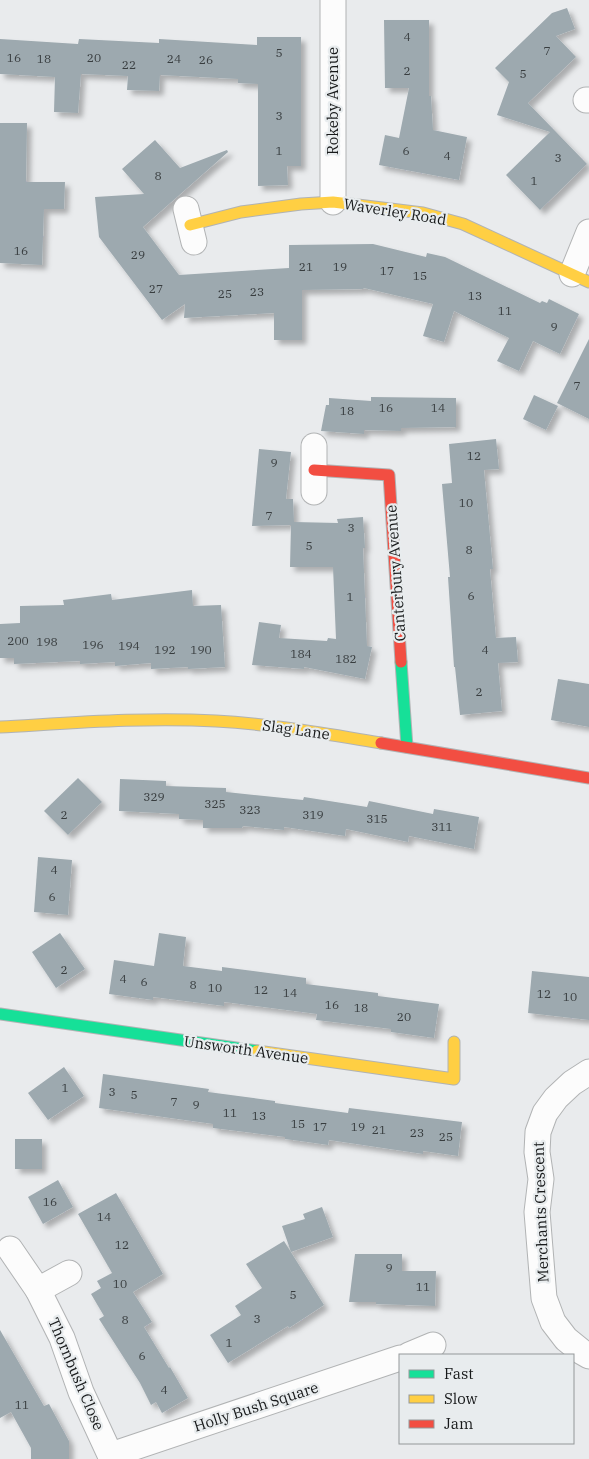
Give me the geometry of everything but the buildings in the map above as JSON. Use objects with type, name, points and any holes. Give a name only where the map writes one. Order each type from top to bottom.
[{"type":"street","name":"Rokeby Avenue","points":[[333,0],[333,202]]},
{"type":"street","name":"Waverley Road","points":[[190,226],[241,212],[333,202],[423,213],[463,224],[581,278]]},
{"type":"street","points":[[581,278],[589,232]]},
{"type":"street","name":"Canterbury Avenue","points":[[314,469],[390,475],[407,747]]},
{"type":"street","name":"Slag Lane","points":[[0,728],[136,720],[216,721],[279,727],[589,778]]},
{"type":"street","name":"Unsworth Avenue","points":[[0,1014],[454,1079],[454,1042]]},
{"type":"street","name":"Merchants Crescent","points":[[589,1072],[572,1083],[556,1098],[545,1113],[538,1132],[537,1152],[541,1179],[537,1212],[544,1298],[553,1322],[566,1339],[589,1356]]},
{"type":"street","name":"Thornbush Close","points":[[10,1248],[38,1290],[62,1338],[81,1392],[112,1457]]},
{"type":"street","points":[[38,1290],[69,1273]]},
{"type":"street","name":"Holly Bush Square","points":[[112,1457],[399,1359]]},
{"type":"traffic: fast","points":[[401,662],[407,747]]},
{"type":"traffic: fast","points":[[0,1014],[257,1051]]},
{"type":"traffic: slow","points":[[190,225],[241,212],[333,202],[423,213],[463,224],[589,282]]},
{"type":"traffic: slow","points":[[0,727],[135,720],[216,721],[278,727],[381,743]]},
{"type":"traffic: slow","points":[[257,1051],[454,1079],[454,1042]]},
{"type":"traffic: jam","points":[[314,470],[389,475],[401,662]]},
{"type":"traffic: jam","points":[[381,743],[589,778]]}]
